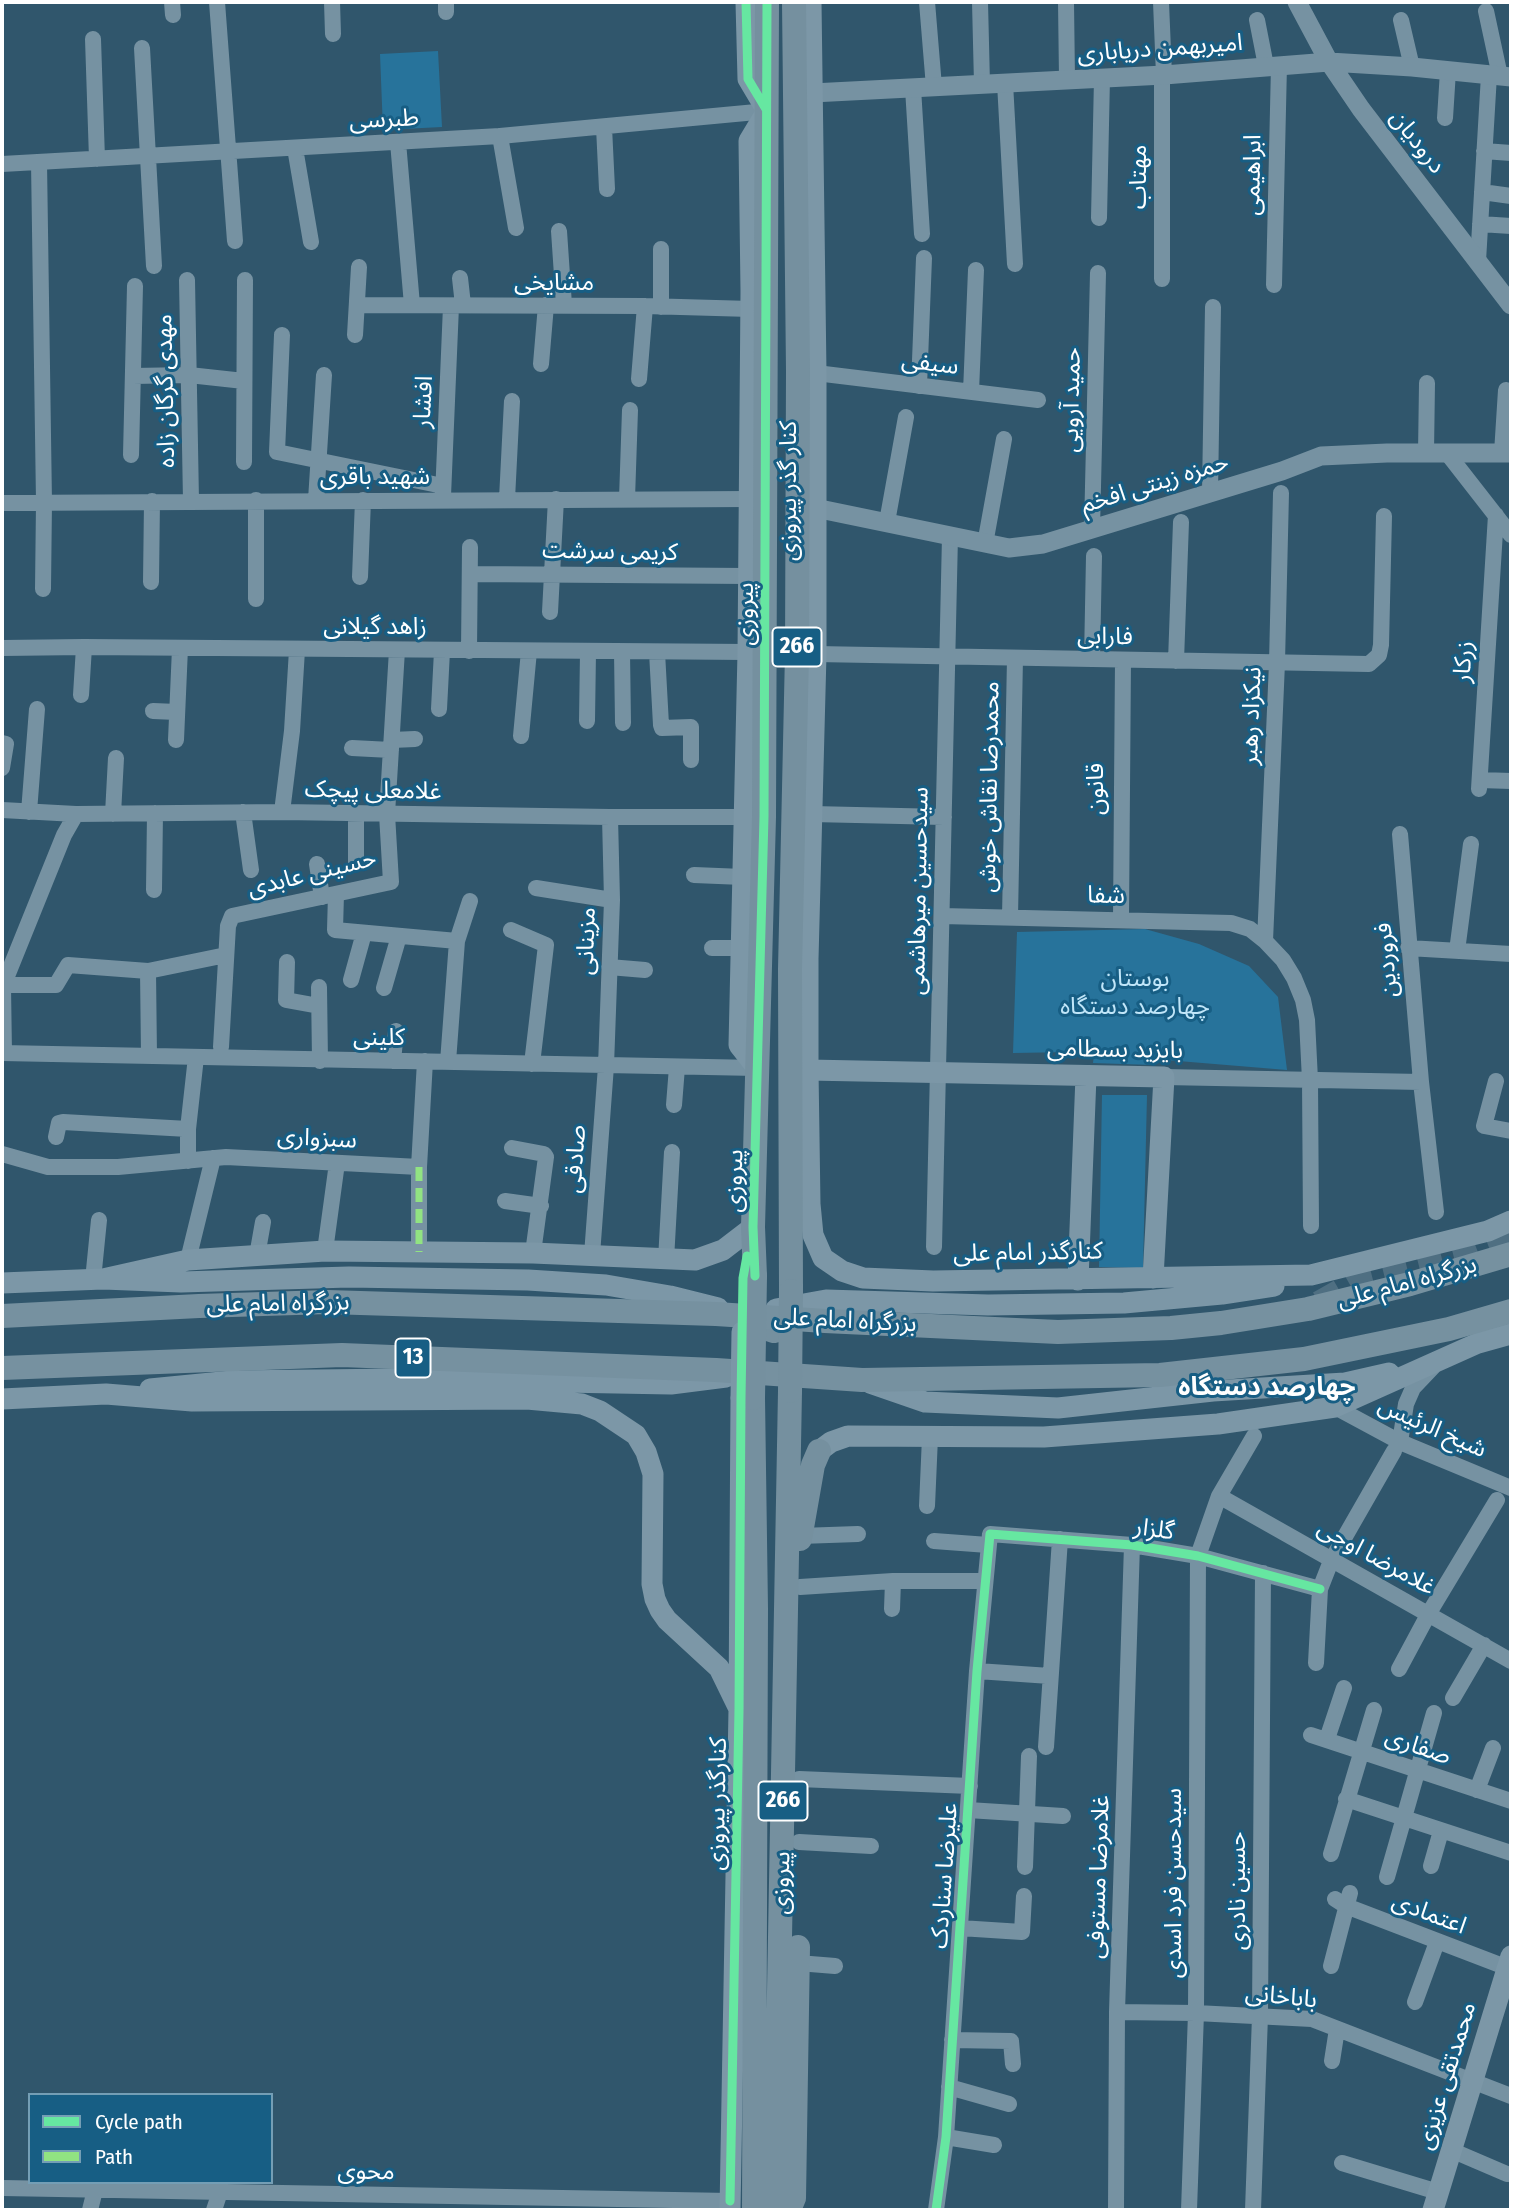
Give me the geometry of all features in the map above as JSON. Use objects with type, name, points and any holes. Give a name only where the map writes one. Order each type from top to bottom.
[{"type":"highway","name":"بزرگراه امام علی","points":[[2,1316],[199,1306],[328,1303],[746,1317],[1058,1332],[1171,1328],[1308,1309],[1410,1284],[1511,1254]]},
{"type":"highway","name":"بزرگراه امام علی","points":[[2,1368],[342,1355],[862,1380],[1160,1375],[1304,1359],[1449,1329],[1511,1311]]},
{"type":"main road","points":[[746,2],[748,79],[767,111]]},
{"type":"main road","name":"پیروزی","points":[[754,2210],[755,1958],[746,1763],[756,1524],[747,1398],[746,1317],[753,1227],[757,1068],[754,817],[767,2]]},
{"type":"main road","name":"پیروزی","points":[[788,2207],[790,1326],[802,969],[797,653],[798,357],[794,2]]},
{"type":"main road","name":"کنار گذر پیروزی","points":[[802,969],[812,814],[816,654],[816,373],[811,2]]},
{"type":"main road","name":"پیروزی","points":[[758,498],[751,309],[749,141],[767,111]]},
{"type":"main road","name":"پیروزی","points":[[754,817],[743,877],[739,1045],[757,1068]]},
{"type":"main road","name":"کنارگذر امام علی","points":[[802,969],[813,1235],[823,1258],[842,1271],[863,1278],[933,1281],[1311,1275],[1488,1231],[1511,1221]]},
{"type":"main road","name":"بایزید بسطامی","points":[[808,1070],[1164,1077]]},
{"type":"main road","points":[[1078,1280],[1086,1076]]},
{"type":"main road","points":[[1153,1278],[1164,1077]]},
{"type":"main road","points":[[98,1280],[188,1260],[325,1251],[533,1253],[695,1260],[723,1250],[753,1227]]},
{"type":"main road","points":[[1488,1231],[1511,1230]]},
{"type":"main road","points":[[746,1317],[826,1300],[1001,1305],[1124,1303],[1178,1299],[1264,1288],[1311,1275]]},
{"type":"main road","points":[[2,1283],[349,1277],[541,1281],[619,1287],[670,1296],[746,1317],[759,1326],[774,1331],[790,1326]]},
{"type":"main road","points":[[747,1398],[749,1277]]},
{"type":"main road","points":[[788,1504],[819,1451],[831,1442],[848,1436],[1044,1437],[1218,1424],[1335,1407],[1478,1343],[1509,1334]]},
{"type":"main road","points":[[862,1380],[925,1402],[1058,1408],[1213,1391],[1345,1383],[1428,1365]]},
{"type":"main road","points":[[2,1399],[106,1394],[232,1381],[397,1379],[671,1384],[749,1373]]},
{"type":"main road","points":[[106,1394],[191,1401],[527,1399],[582,1404],[600,1412],[636,1435],[646,1452],[653,1474],[652,1584],[660,1610],[667,1620],[719,1668],[739,1709]]},
{"type":"main road","name":"کنارگذر پیروزی","points":[[730,2206],[746,1763],[739,1709],[747,1398]]},
{"type":"main road","name":"266","points":[[789,1961],[799,1842],[800,1536],[813,1465],[819,1451]]},
{"type":"main road","points":[[755,1958],[789,1961]]},
{"type":"main road","name":"محمدتقی عزیزی","points":[[1436,2201],[1510,1962]]},
{"type":"street","points":[[217,2],[235,241]]},
{"type":"street","points":[[332,2],[332,34]]},
{"type":"street","points":[[927,2],[934,87]]},
{"type":"street","points":[[979,2],[982,84]]},
{"type":"street","points":[[1066,2],[1067,79]]},
{"type":"street","name":"مهتاب","points":[[1161,2],[1162,279]]},
{"type":"street","name":"درودیان","points":[[1300,2],[1329,62],[1361,109],[1511,305]]},
{"type":"street","points":[[1478,261],[1484,151],[1500,76],[1486,11]]},
{"type":"street","name":"ابراهیمی","points":[[1257,20],[1272,66],[1274,285]]},
{"type":"street","points":[[1401,20],[1412,67]]},
{"type":"street","points":[[93,39],[97,159]]},
{"type":"street","points":[[142,48],[154,266]]},
{"type":"street","name":"امیربهمن دریاباری","points":[[812,93],[1163,75],[1329,62],[1500,76]]},
{"type":"street","points":[[1446,118],[1448,71]]},
{"type":"street","points":[[1099,218],[1102,78]]},
{"type":"street","points":[[1005,83],[1015,264]]},
{"type":"street","points":[[913,88],[922,234]]},
{"type":"street","name":"طبرسی","points":[[2,164],[500,136],[767,111]]},
{"type":"street","points":[[604,127],[607,189]]},
{"type":"street","points":[[500,136],[516,228]]},
{"type":"street","points":[[398,142],[412,305]]},
{"type":"street","points":[[295,148],[311,242]]},
{"type":"street","points":[[1484,151],[1511,153]]},
{"type":"street","points":[[39,162],[43,589]]},
{"type":"street","points":[[1482,192],[1511,196]]},
{"type":"street","points":[[1480,224],[1511,226]]},
{"type":"street","points":[[559,230],[564,305]]},
{"type":"street","points":[[639,379],[661,250]]},
{"type":"street","points":[[919,386],[924,258]]},
{"type":"street","points":[[355,335],[359,267]]},
{"type":"street","points":[[971,392],[976,270]]},
{"type":"street","name":"حمید آرویی","points":[[1092,529],[1098,273]]},
{"type":"street","name":"افشار","points":[[443,493],[460,278]]},
{"type":"street","name":"مهدی گرگان زاده","points":[[187,280],[191,501]]},
{"type":"street","points":[[244,462],[245,280]]},
{"type":"street","points":[[131,455],[135,286]]},
{"type":"street","name":"مشایخی","points":[[358,304],[751,309]]},
{"type":"street","points":[[541,364],[546,305]]},
{"type":"street","points":[[1210,492],[1213,307]]},
{"type":"street","points":[[282,335],[277,452],[443,493]]},
{"type":"street","name":"سیفی","points":[[816,373],[1038,400]]},
{"type":"street","points":[[133,376],[188,375],[244,381]]},
{"type":"street","points":[[316,500],[324,375]]},
{"type":"street","points":[[1426,453],[1427,383]]},
{"type":"street","points":[[1506,390],[1506,453]]},
{"type":"street","points":[[507,499],[512,401]]},
{"type":"street","points":[[627,499],[630,410]]},
{"type":"street","points":[[887,522],[906,417]]},
{"type":"street","points":[[985,544],[1004,439]]},
{"type":"street","points":[[1447,453],[1511,534]]},
{"type":"street","name":"حمزه زینتی افخم","points":[[815,508],[1009,548],[1043,544],[1321,456],[1506,453]]},
{"type":"street","name":"شهید باقری","points":[[2,503],[363,500],[443,493],[507,499],[758,498]]},
{"type":"street","name":"نیکزاد رهبر","points":[[1265,940],[1281,494]]},
{"type":"street","points":[[550,612],[556,499]]},
{"type":"street","points":[[256,599],[257,500]]},
{"type":"street","points":[[360,577],[363,500]]},
{"type":"street","points":[[151,582],[152,501]]},
{"type":"street","name":"زرکار","points":[[1496,515],[1479,784],[1511,781]]},
{"type":"street","name":"فارابی","points":[[816,654],[1369,664],[1379,655],[1381,645],[1384,516]]},
{"type":"street","points":[[1176,661],[1181,522]]},
{"type":"street","name":"سیدحسین میرهاشمی","points":[[934,1247],[950,536]]},
{"type":"street","points":[[469,651],[470,547]]},
{"type":"street","points":[[1091,659],[1094,556]]},
{"type":"street","name":"کریمی سرشت","points":[[471,574],[757,577]]},
{"type":"street","points":[[81,695],[84,647]]},
{"type":"street","name":"زاهد گیلانی","points":[[2,648],[756,653]]},
{"type":"street","points":[[176,740],[180,648]]},
{"type":"street","points":[[282,812],[292,731],[297,650]]},
{"type":"street","points":[[387,814],[397,650]]},
{"type":"street","points":[[439,709],[442,651]]},
{"type":"street","points":[[522,736],[529,651]]},
{"type":"street","points":[[587,720],[588,652]]},
{"type":"street","points":[[622,652],[624,723]]},
{"type":"street","points":[[657,652],[661,725],[691,727],[691,760]]},
{"type":"street","name":"محمدرضا نقاش خوش","points":[[1010,917],[1015,658]]},
{"type":"street","name":"قانون","points":[[1121,919],[1123,660]]},
{"type":"street","points":[[29,811],[37,709]]},
{"type":"street","points":[[153,711],[177,712]]},
{"type":"street","points":[[352,748],[391,745],[415,739]]},
{"type":"street","points":[[2,743],[6,744],[2,768]]},
{"type":"street","points":[[113,814],[116,758]]},
{"type":"street","name":"غلامعلی پیچک","points":[[2,810],[76,814],[282,812],[754,817]]},
{"type":"street","points":[[243,812],[251,870]]},
{"type":"street","points":[[154,890],[155,813]]},
{"type":"street","points":[[3,1053],[2,986],[64,835],[76,814]]},
{"type":"street","points":[[356,814],[356,862]]},
{"type":"street","name":"حسینی عابدی","points":[[226,956],[228,926],[232,916],[391,882],[387,814]]},
{"type":"street","points":[[812,814],[944,817]]},
{"type":"street","name":"مزینانی","points":[[606,1066],[612,900],[610,817]]},
{"type":"street","name":"فروردین","points":[[1400,834],[1408,948],[1436,1212]]},
{"type":"street","points":[[1457,951],[1471,844]]},
{"type":"street","points":[[317,864],[329,895],[335,930],[457,941]]},
{"type":"street","points":[[694,875],[743,877]]},
{"type":"street","points":[[536,888],[612,900]]},
{"type":"street","points":[[448,1062],[457,941],[470,901]]},
{"type":"street","name":"شفا","points":[[942,916],[1231,923],[1250,929],[1265,940]]},
{"type":"street","points":[[511,930],[545,944],[532,1064]]},
{"type":"street","points":[[351,980],[364,933]]},
{"type":"street","points":[[384,988],[399,936]]},
{"type":"street","points":[[1265,940],[1283,960],[1294,978],[1307,1020],[1311,1226]]},
{"type":"street","points":[[712,948],[741,948]]},
{"type":"street","points":[[1408,948],[1511,954]]},
{"type":"street","points":[[2,986],[56,985],[68,965],[148,971],[226,956],[221,1047]]},
{"type":"street","points":[[287,962],[286,1000],[319,1006]]},
{"type":"street","points":[[609,967],[645,970]]},
{"type":"street","points":[[148,971],[149,1056]]},
{"type":"street","points":[[319,987],[320,1060]]},
{"type":"street","points":[[393,1061],[396,1031]]},
{"type":"street","name":"کلینی","points":[[3,1053],[757,1068]]},
{"type":"street","points":[[188,1161],[188,1129],[196,1057]]},
{"type":"street","points":[[419,1252],[419,1167],[425,1061]]},
{"type":"street","name":"صادقی","points":[[592,1255],[606,1066]]},
{"type":"street","points":[[674,1105],[677,1067]]},
{"type":"street","name":"بایزید بسطامی","points":[[1164,1077],[1421,1082]]},
{"type":"street","points":[[1496,1082],[1484,1126],[1511,1131]]},
{"type":"street","points":[[55,1137],[58,1123],[62,1122],[188,1129]]},
{"type":"street","points":[[512,1148],[544,1154],[546,1157],[533,1253]]},
{"type":"street","points":[[666,1260],[672,1152]]},
{"type":"street","name":"سبزواری","points":[[2,1154],[48,1167],[118,1167],[212,1158],[419,1167]]},
{"type":"street","points":[[188,1260],[212,1158]]},
{"type":"street","points":[[325,1251],[337,1163]]},
{"type":"street","points":[[505,1201],[541,1206]]},
{"type":"street","points":[[98,1280],[99,1220]]},
{"type":"street","points":[[257,1255],[263,1222]]},
{"type":"street","points":[[1316,1662],[1320,1589],[1331,1561],[1397,1446],[1406,1404],[1413,1388],[1433,1367],[1478,1343]]},
{"type":"street","name":"شیخ الرئیس","points":[[1335,1407],[1397,1446],[1510,1483]]},
{"type":"street","name":"سیدحسن فرد اسدی","points":[[1189,2210],[1196,2013],[1198,1556],[1219,1496],[1254,1436]]},
{"type":"street","points":[[927,1506],[930,1437]]},
{"type":"street","name":"غلامرضا اوجی","points":[[1219,1496],[1511,1661]]},
{"type":"street","points":[[1399,1669],[1429,1613],[1497,1500]]},
{"type":"street","name":"گلزار","points":[[988,1545],[992,1533],[1132,1545],[1198,1556],[1320,1589]]},
{"type":"street","points":[[800,1536],[858,1534]]},
{"type":"street","points":[[1046,1747],[1059,1539]]},
{"type":"street","points":[[934,1541],[988,1545]]},
{"type":"street","name":"علیرضا سناردک","points":[[936,2210],[946,2137],[988,1545]]},
{"type":"street","name":"غلامرضا مستوفی","points":[[1116,2210],[1117,2012],[1132,1545]]},
{"type":"street","name":"حسین نادری","points":[[1253,2210],[1259,2016],[1263,1573]]},
{"type":"street","points":[[800,1587],[893,1581],[984,1581]]},
{"type":"street","points":[[892,1609],[893,1581]]},
{"type":"street","points":[[1453,1698],[1484,1646]]},
{"type":"street","points":[[977,1671],[1050,1676]]},
{"type":"street","name":"صفاری","points":[[1344,1688],[1319,1737],[1511,1801]]},
{"type":"street","points":[[1331,1854],[1374,1710]]},
{"type":"street","points":[[1387,1877],[1434,1713]]},
{"type":"street","points":[[1477,1790],[1493,1748]]},
{"type":"street","points":[[1025,1867],[1029,1756]]},
{"type":"street","points":[[799,1779],[970,1786]]},
{"type":"street","points":[[1346,1799],[1511,1853]]},
{"type":"street","points":[[968,1810],[1063,1816]]},
{"type":"street","points":[[1431,1866],[1441,1831]]},
{"type":"street","points":[[799,1842],[871,1846]]},
{"type":"street","points":[[960,1928],[1022,1932],[1024,1896]]},
{"type":"street","name":"اعتمادی","points":[[1331,1966],[1344,1899],[1437,1942],[1510,1962]]},
{"type":"street","points":[[1415,2003],[1437,1942]]},
{"type":"street","points":[[789,1961],[835,1966]]},
{"type":"street","name":"باباخانی","points":[[1117,2012],[1311,2019],[1511,2096]]},
{"type":"street","points":[[1332,2061],[1336,2029]]},
{"type":"street","points":[[952,2040],[1011,2041],[1013,2064]]},
{"type":"street","points":[[949,2087],[1009,2104]]},
{"type":"street","points":[[946,2137],[994,2145]]},
{"type":"street","points":[[1451,2150],[1507,2174]]},
{"type":"street","points":[[1342,2163],[1436,2201]]},
{"type":"street","name":"محوی","points":[[2,2188],[730,2206]]},
{"type":"street","points":[[90,2210],[95,2190]]},
{"type":"street","points":[[214,2210],[220,2192]]},
{"type":"green space","points":[[438,51],[442,127],[383,130],[380,54]]},
{"type":"green space","name":"بوستان چهارصد دستگاه","points":[[1145,929],[1199,944],[1249,966],[1278,997],[1287,1070],[1154,1059],[1152,1065],[1093,1063],[1094,1054],[1013,1053],[1017,932]]},
{"type":"green space","points":[[1102,1095],[1147,1095],[1143,1268],[1099,1267]]},
{"type":"tunnel","points":[[1319,1303],[1366,1276],[1469,1250],[1511,1234]]},
{"type":"marked path","points":[[419,1167],[419,1252]]},
{"type":"cycle path","points":[[746,2],[748,79],[766,109]]},
{"type":"cycle path","points":[[755,1276],[753,1227],[764,817],[767,2]]},
{"type":"cycle path","points":[[730,2201],[743,1278],[747,1256]]},
{"type":"cycle path","points":[[936,2210],[946,2137],[977,1671],[990,1534],[1132,1545],[1198,1556],[1320,1589]]},
{"type":"district","name":"چهارصد دستگاه","points":[[1267,1388]]}]
